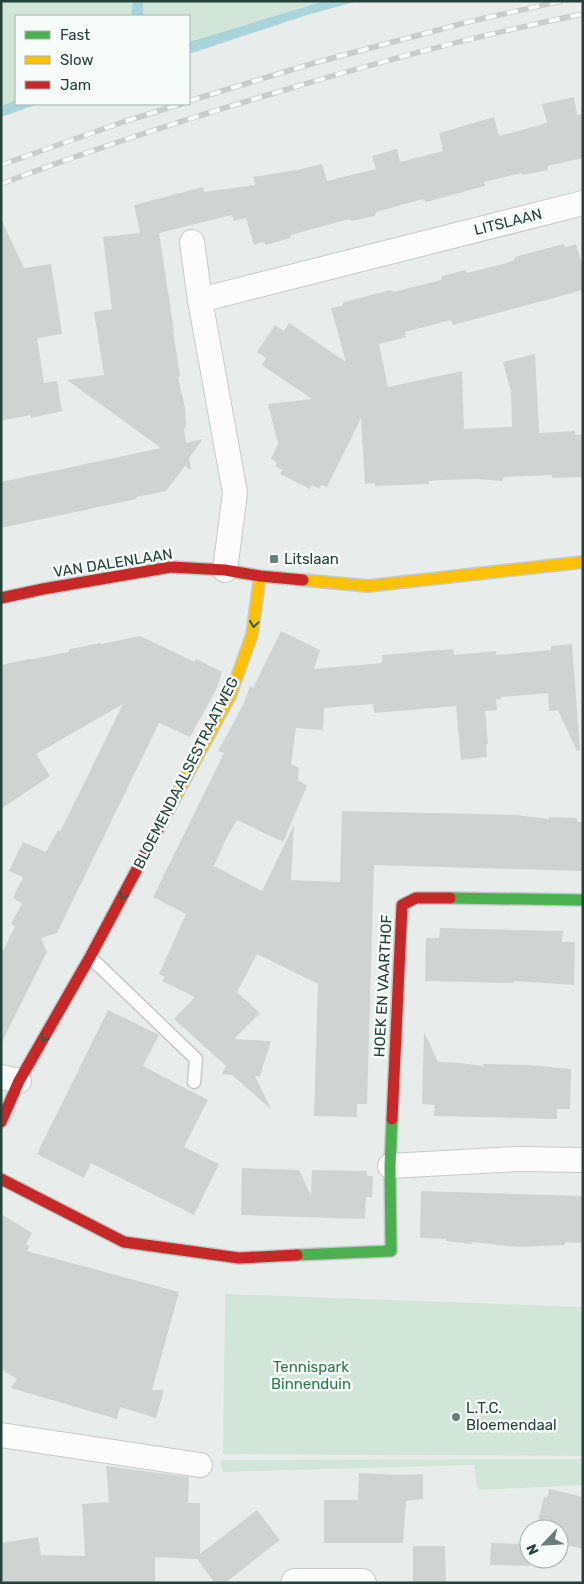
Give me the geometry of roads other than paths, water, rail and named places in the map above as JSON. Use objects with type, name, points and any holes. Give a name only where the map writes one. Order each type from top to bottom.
[{"type":"street","name":"LITSLAAN","points":[[200,300],[583,203]]},
{"type":"street","points":[[192,242],[200,300],[235,493],[225,570]]},
{"type":"street","points":[[260,576],[368,586],[583,562]]},
{"type":"street","name":"VAN DALENLAAN","points":[[1,598],[171,567],[225,570],[260,576]]},
{"type":"street","name":"BLOEMENDAALSESTRAATWEG","points":[[1,1122],[10,1079],[90,957],[230,696],[252,635],[260,576]]},
{"type":"street","name":"HOEK EN VAARTHOF","points":[[1,1179],[124,1242],[239,1258],[391,1251],[390,1166],[402,905],[416,898],[583,900]]},
{"type":"street","points":[[390,1166],[518,1159],[583,1160]]},
{"type":"street","points":[[1,1435],[200,1465]]},
{"type":"street","points":[[293,1583],[294,1581],[363,1581],[364,1583]]},
{"type":"lane","points":[[90,957],[196,1058],[194,1082]]},
{"type":"water","points":[[133,1],[143,1],[143,15],[131,15]]},
{"type":"water","points":[[324,1],[358,1],[307,15],[190,54],[190,42]]},
{"type":"water","points":[[15,100],[15,105],[35,105],[1,117],[1,106]]},
{"type":"railway","points":[[190,101],[314,63],[468,22],[561,1]]},
{"type":"railway","points":[[1,184],[135,136],[310,83],[465,40],[583,14]]},
{"type":"railway","points":[[1,165],[123,122],[178,105]]},
{"type":"place","name":"Litslaan","points":[[274,559]]},
{"type":"place","name":"L.T.C. Bloemendaal","points":[[456,1417]]},
{"type":"park label","name":"Tennispark Binnenduin","points":[[311,1376]]}]
